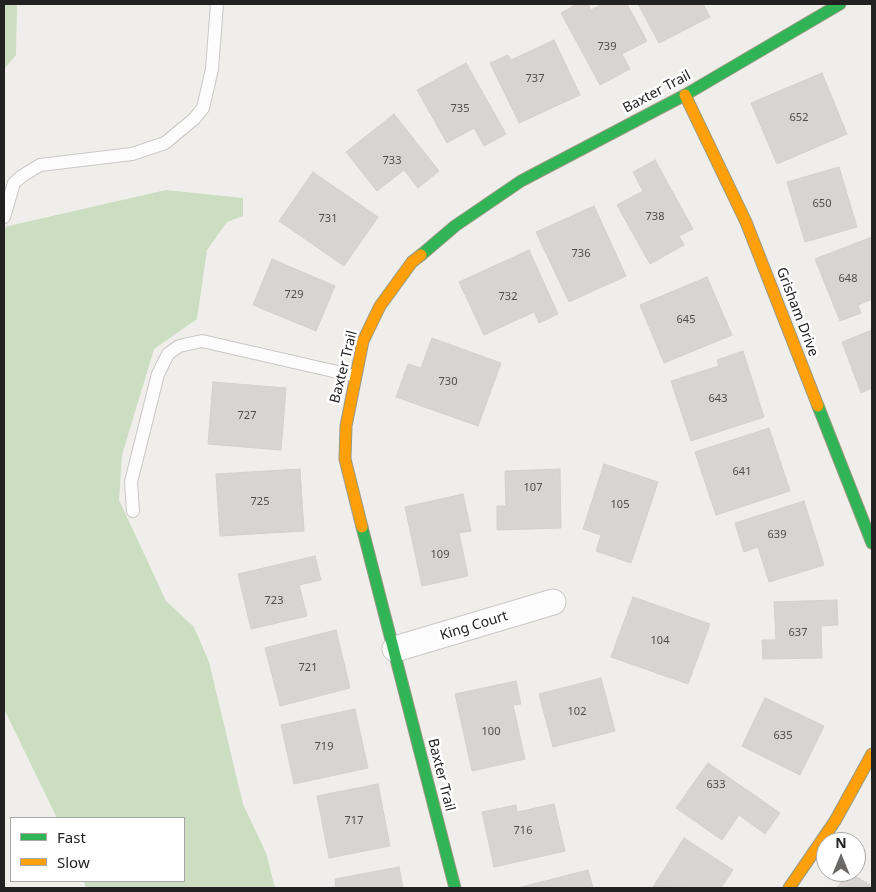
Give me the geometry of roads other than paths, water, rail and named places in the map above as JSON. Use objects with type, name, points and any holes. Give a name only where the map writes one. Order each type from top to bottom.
[{"type":"street","name":"Baxter Trail","points":[[455,888],[439,833],[395,649],[345,459],[346,426],[363,341],[380,306],[412,262],[455,226],[521,181],[588,144],[685,95],[840,4]]},
{"type":"street","name":"Grisham Drive","points":[[685,95],[746,222],[872,543]]},
{"type":"street","name":"King Court","points":[[395,649],[552,602]]},
{"type":"street","points":[[789,888],[835,821],[872,754]]},
{"type":"lane","points":[[4,217],[14,183],[40,165],[132,154],[165,143],[194,119],[203,108],[212,69],[217,4]]},
{"type":"lane","points":[[133,511],[131,482],[158,374],[168,354],[179,346],[202,341],[355,376]]}]
